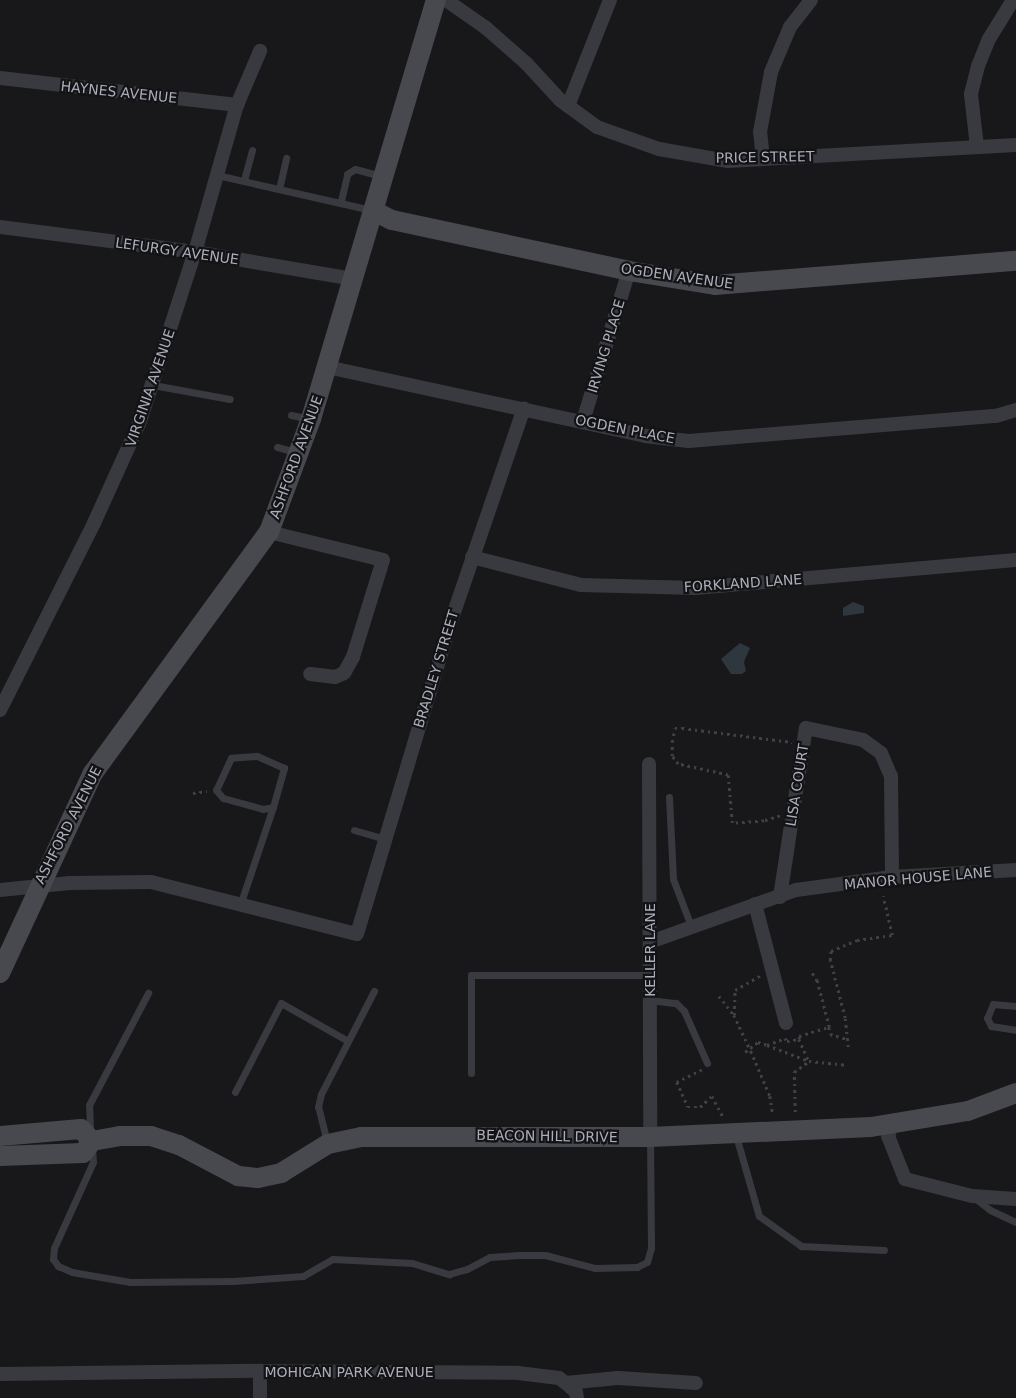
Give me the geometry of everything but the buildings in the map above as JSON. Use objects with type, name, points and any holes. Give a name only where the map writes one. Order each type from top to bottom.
[{"type":"street","name":"ASHFORD AVENUE","points":[[0,973],[36,889],[92,773],[268,532],[311,419],[436,0]]},
{"type":"street","name":"PRICE STREET","points":[[446,0],[499,40],[568,106],[598,127],[659,149],[728,161],[1016,145]]},
{"type":"street","points":[[568,106],[610,0]]},
{"type":"street","points":[[763,159],[760,132],[771,72],[790,27],[811,0]]},
{"type":"street","points":[[977,147],[971,94],[978,66],[989,39],[1013,0]]},
{"type":"street","name":"VIRGINIA AVENUE","points":[[0,710],[120,469],[153,385],[195,252],[237,105],[260,51]]},
{"type":"street","name":"HAYNES AVENUE","points":[[0,78],[237,105]]},
{"type":"street","name":"OGDEN AVENUE","points":[[374,211],[392,220],[629,271],[737,285],[1016,261]]},
{"type":"street","name":"LEFURGY AVENUE","points":[[0,227],[195,252],[353,279]]},
{"type":"street","name":"IRVING PLACE","points":[[583,422],[629,271]]},
{"type":"street","name":"OGDEN PLACE","points":[[327,367],[524,408],[645,436],[688,442],[996,416],[1016,410]]},
{"type":"street","name":"BRADLEY STREET","points":[[240,906],[357,934],[472,557],[524,408]]},
{"type":"street","points":[[268,532],[383,560],[352,657],[344,672],[335,677],[310,674]]},
{"type":"street","name":"FORKLAND LANE","points":[[472,557],[581,585],[686,588],[1016,560]]},
{"type":"street","name":"LISA COURT","points":[[780,897],[806,728],[863,740],[881,753],[891,776],[892,877]]},
{"type":"street","name":"KELLER LANE","points":[[649,764],[650,1137]]},
{"type":"street","name":"MANOR HOUSE LANE","points":[[650,942],[796,890],[892,877],[1016,870]]},
{"type":"street","points":[[0,890],[36,889],[70,883],[151,882],[240,906]]},
{"type":"street","points":[[755,904],[786,1023]]},
{"type":"street","name":"BEACON HILL DRIVE","points":[[0,1156],[83,1153],[92,1141],[120,1136],[151,1136],[180,1145],[238,1176],[258,1178],[281,1173],[328,1144],[360,1137],[650,1137],[892,1124],[968,1111],[1016,1093]]},
{"type":"street","points":[[892,1124],[888,1136],[905,1179],[972,1196],[1016,1199]]},
{"type":"street","points":[[0,1136],[81,1129],[92,1141]]},
{"type":"street","points":[[260,1371],[260,1398]]},
{"type":"street","name":"MOHICAN PARK AVENUE","points":[[0,1374],[260,1371],[518,1373],[560,1378],[566,1383],[618,1378],[696,1383]]},
{"type":"street","points":[[566,1383],[576,1392],[577,1398]]},
{"type":"lane","points":[[244,180],[252,150]]},
{"type":"lane","points":[[279,189],[286,158]]},
{"type":"lane","points":[[341,201],[347,174],[355,169],[384,176]]},
{"type":"lane","points":[[218,175],[341,201],[374,211]]},
{"type":"lane","points":[[153,385],[230,400]]},
{"type":"lane","points":[[291,415],[311,419]]},
{"type":"lane","points":[[277,447],[299,453]]},
{"type":"lane","points":[[240,906],[273,807],[284,768],[257,756],[231,758],[216,790],[223,798],[263,809],[273,807]]},
{"type":"lane","points":[[669,797],[673,879],[691,926]]},
{"type":"lane","points":[[354,830],[385,839]]},
{"type":"lane","points":[[471,1073],[471,975],[650,975]]},
{"type":"lane","points":[[328,1144],[318,1107],[348,1041],[374,991]]},
{"type":"lane","points":[[148,993],[89,1105],[87,1119],[92,1141],[93,1162],[54,1248],[53,1259],[58,1266],[72,1272],[130,1282],[233,1281],[303,1276],[333,1259],[412,1263],[449,1274],[490,1257],[519,1255],[545,1255],[595,1268],[637,1267],[647,1262],[651,1248],[650,1137]]},
{"type":"lane","points":[[650,1000],[676,1002],[684,1011],[707,1063]]},
{"type":"lane","points":[[235,1092],[281,1003],[348,1041]]},
{"type":"lane","points":[[1016,1006],[993,1004],[987,1018],[991,1026],[1016,1030]]},
{"type":"lane","points":[[736,1133],[759,1216],[801,1246],[884,1250]]},
{"type":"lane","points":[[972,1196],[990,1210],[1016,1222]]},
{"type":"path","points":[[792,818],[781,816],[764,821],[732,824],[728,775],[678,764],[672,756],[672,742],[675,728],[682,728],[804,743]]},
{"type":"path","points":[[194,793],[216,790]]},
{"type":"path","points":[[848,1047],[830,960],[831,951],[857,940],[892,936],[883,896]]},
{"type":"path","points":[[734,1015],[735,990],[765,974],[762,966]]},
{"type":"path","points":[[810,970],[817,980],[830,1034],[847,1039]]},
{"type":"path","points":[[720,996],[734,1015],[751,1051],[770,1096],[773,1114]]},
{"type":"path","points":[[767,1045],[785,1038],[787,1041],[799,1039],[800,1036],[829,1027]]},
{"type":"path","points":[[799,1039],[809,1060]]},
{"type":"path","points":[[745,1052],[751,1051],[758,1042],[809,1060],[848,1065]]},
{"type":"path","points":[[795,1112],[794,1072],[809,1060]]},
{"type":"path","points":[[707,1063],[705,1068],[677,1082],[688,1107],[700,1107],[712,1096],[722,1115]]},
{"type":"shaded area","points":[[853,602],[864,606],[864,613],[843,616],[843,608]]},
{"type":"shaded area","points":[[740,643],[750,648],[744,662],[746,671],[742,674],[731,674],[721,659]]}]
